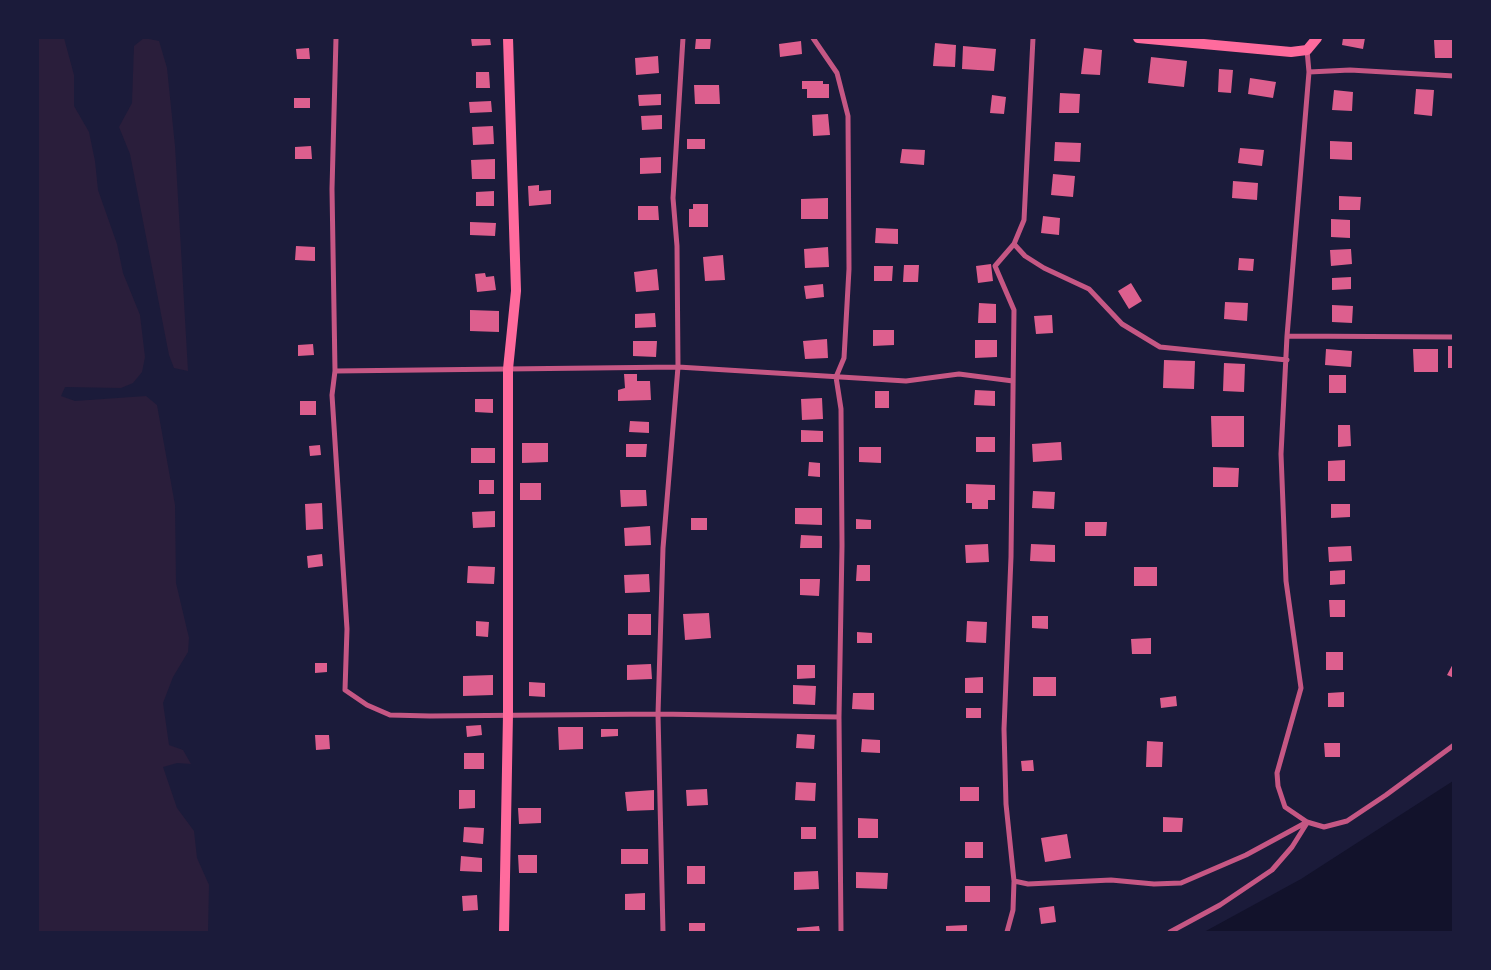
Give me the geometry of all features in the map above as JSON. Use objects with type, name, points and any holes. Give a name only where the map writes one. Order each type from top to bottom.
[{"type":"main road","points":[[1138,38],[1291,52],[1307,50],[1317,38]]},
{"type":"main road","points":[[504,932],[508,714],[508,369],[516,291],[508,41]]},
{"type":"street","points":[[336,38],[332,189],[335,371],[332,396],[347,629],[346,690],[367,705],[390,714],[430,716],[658,714],[838,717]]},
{"type":"street","points":[[663,932],[658,714],[663,548],[678,366],[677,246],[673,198],[684,38]]},
{"type":"street","points":[[813,38],[837,73],[848,116],[849,269],[844,358],[836,377],[841,409],[842,546],[838,717],[841,932]]},
{"type":"street","points":[[1007,932],[1013,910],[1014,882],[1006,804],[1004,729],[1011,557],[1014,310],[995,266],[1014,244],[1024,220],[1034,38]]},
{"type":"street","points":[[1307,50],[1309,72],[1287,336],[1281,454],[1286,581],[1301,688],[1277,773],[1278,786],[1285,807],[1307,822],[1324,826],[1347,821],[1454,745]]},
{"type":"street","points":[[1309,72],[1350,70],[1454,76]]},
{"type":"street","points":[[1014,244],[1025,256],[1044,268],[1089,289],[1122,324],[1160,347],[1287,360]]},
{"type":"street","points":[[1287,336],[1454,337]]},
{"type":"street","points":[[335,371],[678,366],[906,381],[959,374],[1013,381]]},
{"type":"street","points":[[1014,882],[1028,884],[1112,880],[1154,884],[1181,883],[1246,855],[1307,822]]},
{"type":"street","points":[[1170,932],[1220,906],[1272,870],[1292,847],[1307,822]]},
{"type":"shaded area","points":[[38,38],[64,38],[74,75],[74,106],[89,132],[98,190],[117,244],[123,273],[140,315],[145,357],[142,372],[133,383],[121,388],[65,387],[61,396],[75,401],[146,396],[157,405],[175,505],[176,583],[189,638],[188,652],[173,677],[163,703],[169,745],[183,750],[191,764],[177,763],[163,767],[177,808],[194,831],[197,858],[209,885],[208,932],[38,932]]},
{"type":"shaded area","points":[[144,38],[159,41],[167,68],[175,146],[188,371],[174,368],[169,355],[130,154],[119,127],[132,103],[134,46]]},
{"type":"shaded area","points":[[1453,781],[1453,932],[1204,932],[1301,879]]},
{"type":"building","points":[[471,38],[490,38],[491,45],[472,46]]},
{"type":"building","points":[[696,38],[711,38],[710,49],[695,49]]},
{"type":"building","points":[[1343,38],[1365,38],[1363,49],[1342,45]]},
{"type":"building","points":[[1434,40],[1454,40],[1454,58],[1435,58]]},
{"type":"building","points":[[801,41],[802,54],[780,57],[779,44]]},
{"type":"building","points":[[935,43],[956,45],[955,67],[933,66]]},
{"type":"building","points":[[963,46],[996,49],[994,71],[962,69]]},
{"type":"building","points":[[309,48],[310,59],[297,59],[296,49]]},
{"type":"building","points":[[1084,48],[1102,50],[1100,75],[1081,74]]},
{"type":"building","points":[[658,56],[659,73],[636,75],[635,58]]},
{"type":"building","points":[[1151,57],[1187,61],[1184,87],[1148,83]]},
{"type":"building","points":[[1219,69],[1233,70],[1231,93],[1218,92]]},
{"type":"building","points":[[476,72],[489,72],[490,88],[476,88]]},
{"type":"building","points":[[1250,78],[1276,82],[1273,98],[1248,94]]},
{"type":"building","points":[[802,81],[823,81],[823,84],[829,84],[829,98],[807,98],[807,89],[802,89]]},
{"type":"building","points":[[694,85],[719,85],[720,104],[695,104]]},
{"type":"building","points":[[1416,89],[1434,90],[1432,116],[1414,114]]},
{"type":"building","points":[[1334,90],[1353,92],[1352,111],[1332,110]]},
{"type":"building","points":[[1060,93],[1080,94],[1079,113],[1059,113]]},
{"type":"building","points":[[661,94],[661,105],[639,106],[638,95]]},
{"type":"building","points":[[992,95],[1006,97],[1004,114],[990,113]]},
{"type":"building","points":[[294,98],[310,98],[310,108],[294,108]]},
{"type":"building","points":[[491,101],[492,112],[470,113],[469,102]]},
{"type":"building","points":[[828,114],[830,135],[813,136],[812,115]]},
{"type":"building","points":[[662,115],[662,129],[642,130],[641,116]]},
{"type":"building","points":[[493,126],[494,144],[473,145],[472,127]]},
{"type":"building","points":[[687,139],[705,139],[705,149],[687,149]]},
{"type":"building","points":[[1330,141],[1352,142],[1352,160],[1330,159]]},
{"type":"building","points":[[1055,142],[1081,143],[1080,162],[1054,161]]},
{"type":"building","points":[[311,146],[312,159],[295,159],[295,147]]},
{"type":"building","points":[[1240,148],[1264,150],[1262,166],[1238,163]]},
{"type":"building","points":[[902,149],[925,150],[924,165],[900,163]]},
{"type":"building","points":[[661,157],[661,173],[640,174],[640,158]]},
{"type":"building","points":[[495,159],[495,179],[472,179],[471,160]]},
{"type":"building","points":[[1053,174],[1075,176],[1073,197],[1051,195]]},
{"type":"building","points":[[1233,181],[1258,183],[1257,200],[1232,198]]},
{"type":"building","points":[[539,185],[539,191],[551,190],[551,204],[529,206],[528,186]]},
{"type":"building","points":[[494,191],[494,206],[476,206],[476,192]]},
{"type":"building","points":[[1339,196],[1361,197],[1360,210],[1339,210]]},
{"type":"building","points":[[828,198],[828,219],[801,219],[801,199]]},
{"type":"building","points":[[693,204],[708,204],[708,227],[689,227],[689,209],[693,209]]},
{"type":"building","points":[[638,206],[658,206],[659,220],[638,220]]},
{"type":"building","points":[[1043,216],[1060,218],[1059,235],[1041,233]]},
{"type":"building","points":[[1331,219],[1350,220],[1350,238],[1331,237]]},
{"type":"building","points":[[470,222],[496,223],[495,236],[470,235]]},
{"type":"building","points":[[876,228],[898,229],[898,244],[875,243]]},
{"type":"building","points":[[296,246],[315,247],[315,261],[295,260]]},
{"type":"building","points":[[828,247],[829,267],[805,268],[804,249]]},
{"type":"building","points":[[1351,249],[1352,264],[1331,266],[1330,250]]},
{"type":"building","points":[[723,255],[725,280],[705,281],[703,257]]},
{"type":"building","points":[[1239,258],[1254,259],[1253,271],[1238,270]]},
{"type":"building","points":[[991,264],[993,281],[978,283],[976,266]]},
{"type":"building","points":[[904,265],[919,265],[918,282],[903,282]]},
{"type":"building","points":[[874,266],[893,266],[892,281],[874,281]]},
{"type":"building","points":[[657,269],[659,290],[636,292],[634,272]]},
{"type":"building","points":[[485,273],[486,277],[494,276],[496,290],[477,292],[475,274]]},
{"type":"building","points":[[1351,277],[1351,289],[1332,290],[1332,278]]},
{"type":"building","points":[[1131,283],[1142,301],[1129,309],[1118,291]]},
{"type":"building","points":[[823,284],[824,297],[806,299],[804,286]]},
{"type":"building","points":[[1225,302],[1248,303],[1247,321],[1224,319]]},
{"type":"building","points":[[979,303],[996,304],[996,323],[978,323]]},
{"type":"building","points":[[1332,305],[1353,306],[1352,323],[1332,322]]},
{"type":"building","points":[[470,310],[499,311],[499,332],[470,331]]},
{"type":"building","points":[[655,313],[656,327],[635,328],[635,314]]},
{"type":"building","points":[[1052,315],[1053,333],[1036,334],[1034,316]]},
{"type":"building","points":[[873,330],[894,330],[894,345],[873,346]]},
{"type":"building","points":[[827,339],[828,358],[805,359],[803,341]]},
{"type":"building","points":[[975,340],[997,340],[997,357],[975,358]]},
{"type":"building","points":[[633,341],[657,341],[656,357],[633,356]]},
{"type":"building","points":[[313,344],[314,355],[298,356],[298,345]]},
{"type":"building","points":[[1448,346],[1454,346],[1454,368],[1448,368]]},
{"type":"building","points":[[1326,349],[1352,351],[1351,367],[1325,365]]},
{"type":"building","points":[[1413,349],[1438,349],[1438,372],[1414,372]]},
{"type":"building","points":[[1164,360],[1195,361],[1194,389],[1163,388]]},
{"type":"building","points":[[1224,363],[1245,364],[1244,392],[1223,391]]},
{"type":"building","points":[[624,374],[637,374],[637,381],[650,381],[651,400],[618,401],[618,390],[625,388]]},
{"type":"building","points":[[1329,375],[1346,375],[1346,393],[1329,393]]},
{"type":"building","points":[[975,390],[995,391],[995,406],[974,405]]},
{"type":"building","points":[[875,391],[889,391],[889,408],[875,408]]},
{"type":"building","points":[[822,398],[823,419],[802,420],[801,399]]},
{"type":"building","points":[[475,399],[493,399],[493,413],[475,412]]},
{"type":"building","points":[[300,401],[316,401],[316,415],[300,415]]},
{"type":"building","points":[[1211,416],[1244,416],[1244,447],[1212,447]]},
{"type":"building","points":[[630,421],[649,422],[649,433],[629,432]]},
{"type":"building","points":[[1338,425],[1350,425],[1351,446],[1338,447]]},
{"type":"building","points":[[801,430],[823,431],[823,442],[801,442]]},
{"type":"building","points":[[976,437],[995,437],[995,452],[976,452]]},
{"type":"building","points":[[1061,442],[1062,460],[1033,462],[1032,444]]},
{"type":"building","points":[[522,443],[548,443],[548,462],[522,463]]},
{"type":"building","points":[[626,444],[647,444],[646,457],[626,457]]},
{"type":"building","points":[[320,445],[321,455],[310,456],[309,446]]},
{"type":"building","points":[[859,447],[881,447],[881,463],[859,462]]},
{"type":"building","points":[[471,448],[495,448],[495,463],[471,463]]},
{"type":"building","points":[[1345,460],[1345,481],[1328,481],[1328,461]]},
{"type":"building","points":[[809,462],[820,463],[820,477],[808,476]]},
{"type":"building","points":[[1213,467],[1239,468],[1238,487],[1213,487]]},
{"type":"building","points":[[479,480],[494,480],[494,494],[479,494]]},
{"type":"building","points":[[520,483],[541,483],[541,500],[520,500]]},
{"type":"building","points":[[966,484],[995,485],[995,500],[988,500],[988,509],[972,509],[972,503],[966,503]]},
{"type":"building","points":[[620,490],[646,490],[647,506],[621,507]]},
{"type":"building","points":[[1033,491],[1055,492],[1054,509],[1032,508]]},
{"type":"building","points":[[322,503],[323,529],[306,530],[305,504]]},
{"type":"building","points":[[1331,504],[1350,504],[1350,517],[1331,518]]},
{"type":"building","points":[[795,508],[822,508],[822,525],[795,524]]},
{"type":"building","points":[[495,511],[495,527],[473,528],[472,512]]},
{"type":"building","points":[[691,518],[707,518],[707,530],[691,530]]},
{"type":"building","points":[[856,519],[871,520],[871,529],[856,529]]},
{"type":"building","points":[[1085,522],[1107,522],[1106,536],[1085,536]]},
{"type":"building","points":[[650,526],[651,545],[625,546],[624,528]]},
{"type":"building","points":[[801,535],[822,536],[822,548],[800,548]]},
{"type":"building","points":[[988,544],[989,562],[966,563],[965,545]]},
{"type":"building","points":[[1031,544],[1055,545],[1055,562],[1030,561]]},
{"type":"building","points":[[1351,546],[1352,561],[1329,562],[1328,547]]},
{"type":"building","points":[[322,554],[323,566],[308,568],[307,556]]},
{"type":"building","points":[[857,565],[870,565],[870,581],[856,581]]},
{"type":"building","points":[[468,566],[495,567],[494,584],[467,583]]},
{"type":"building","points":[[1134,567],[1157,567],[1157,586],[1134,586]]},
{"type":"building","points":[[1345,570],[1345,584],[1330,585],[1330,571]]},
{"type":"building","points":[[649,574],[650,592],[625,593],[624,575]]},
{"type":"building","points":[[800,579],[820,579],[819,596],[800,595]]},
{"type":"building","points":[[1329,600],[1345,600],[1345,617],[1330,617]]},
{"type":"building","points":[[709,613],[711,638],[685,640],[683,614]]},
{"type":"building","points":[[628,614],[651,614],[651,635],[628,635]]},
{"type":"building","points":[[1032,616],[1048,616],[1048,629],[1032,628]]},
{"type":"building","points":[[476,621],[489,622],[488,637],[476,636]]},
{"type":"building","points":[[967,621],[987,622],[986,643],[966,642]]},
{"type":"building","points":[[857,632],[872,633],[872,643],[857,643]]},
{"type":"building","points":[[1151,638],[1151,654],[1132,654],[1131,639]]},
{"type":"building","points":[[1326,652],[1343,652],[1343,670],[1326,670]]},
{"type":"building","points":[[1454,662],[1454,678],[1447,675]]},
{"type":"building","points":[[315,663],[327,663],[327,672],[315,673]]},
{"type":"building","points":[[651,664],[652,679],[627,680],[627,665]]},
{"type":"building","points":[[797,665],[815,665],[815,678],[797,679]]},
{"type":"building","points":[[493,675],[493,695],[463,696],[463,676]]},
{"type":"building","points":[[983,677],[983,693],[965,693],[965,678]]},
{"type":"building","points":[[1033,677],[1056,677],[1056,696],[1033,696]]},
{"type":"building","points":[[529,682],[545,683],[545,697],[529,696]]},
{"type":"building","points":[[793,685],[816,686],[815,705],[793,704]]},
{"type":"building","points":[[1344,692],[1344,707],[1328,707],[1328,693]]},
{"type":"building","points":[[853,693],[874,693],[874,710],[852,709]]},
{"type":"building","points":[[1176,696],[1177,706],[1161,708],[1160,698]]},
{"type":"building","points":[[966,708],[981,708],[981,718],[966,718]]},
{"type":"building","points":[[481,725],[482,735],[467,737],[466,726]]},
{"type":"building","points":[[558,727],[583,727],[583,749],[559,750]]},
{"type":"building","points":[[601,729],[618,729],[618,736],[601,737]]},
{"type":"building","points":[[797,734],[815,735],[814,749],[796,748]]},
{"type":"building","points":[[315,735],[329,735],[330,749],[316,750]]},
{"type":"building","points":[[862,739],[880,740],[880,753],[861,752]]},
{"type":"building","points":[[1147,741],[1163,742],[1162,767],[1146,767]]},
{"type":"building","points":[[1324,743],[1340,743],[1340,757],[1325,757]]},
{"type":"building","points":[[464,753],[484,753],[484,769],[464,769]]},
{"type":"building","points":[[1033,760],[1034,771],[1022,771],[1021,761]]},
{"type":"building","points":[[796,782],[816,783],[815,801],[795,800]]},
{"type":"building","points":[[960,787],[979,787],[979,801],[960,801]]},
{"type":"building","points":[[707,789],[708,805],[687,806],[686,790]]},
{"type":"building","points":[[459,790],[475,790],[475,808],[459,809]]},
{"type":"building","points":[[654,790],[654,810],[627,811],[625,792]]},
{"type":"building","points":[[518,808],[541,808],[541,823],[519,824]]},
{"type":"building","points":[[1163,817],[1183,818],[1182,832],[1163,832]]},
{"type":"building","points":[[858,818],[878,819],[878,838],[858,838]]},
{"type":"building","points":[[464,827],[484,828],[483,844],[463,842]]},
{"type":"building","points":[[801,827],[816,827],[816,839],[801,839]]},
{"type":"building","points":[[1067,834],[1071,858],[1045,862],[1041,838]]},
{"type":"building","points":[[965,842],[983,842],[983,858],[965,858]]},
{"type":"building","points":[[621,849],[648,849],[648,864],[621,864]]},
{"type":"building","points":[[518,855],[537,855],[537,873],[519,873]]},
{"type":"building","points":[[461,856],[482,858],[482,872],[460,871]]},
{"type":"building","points":[[687,866],[705,866],[705,884],[687,884]]},
{"type":"building","points":[[818,871],[819,889],[794,890],[794,872]]},
{"type":"building","points":[[856,872],[888,873],[887,889],[856,888]]},
{"type":"building","points":[[965,886],[990,886],[990,902],[965,902]]},
{"type":"building","points":[[645,893],[645,910],[625,910],[625,894]]},
{"type":"building","points":[[477,895],[478,910],[463,911],[462,896]]},
{"type":"building","points":[[1054,906],[1056,922],[1041,924],[1039,908]]},
{"type":"building","points":[[689,923],[705,923],[705,932],[689,932]]},
{"type":"building","points":[[967,925],[967,932],[946,932],[946,926]]},
{"type":"building","points":[[819,926],[820,932],[797,932],[797,928]]}]
